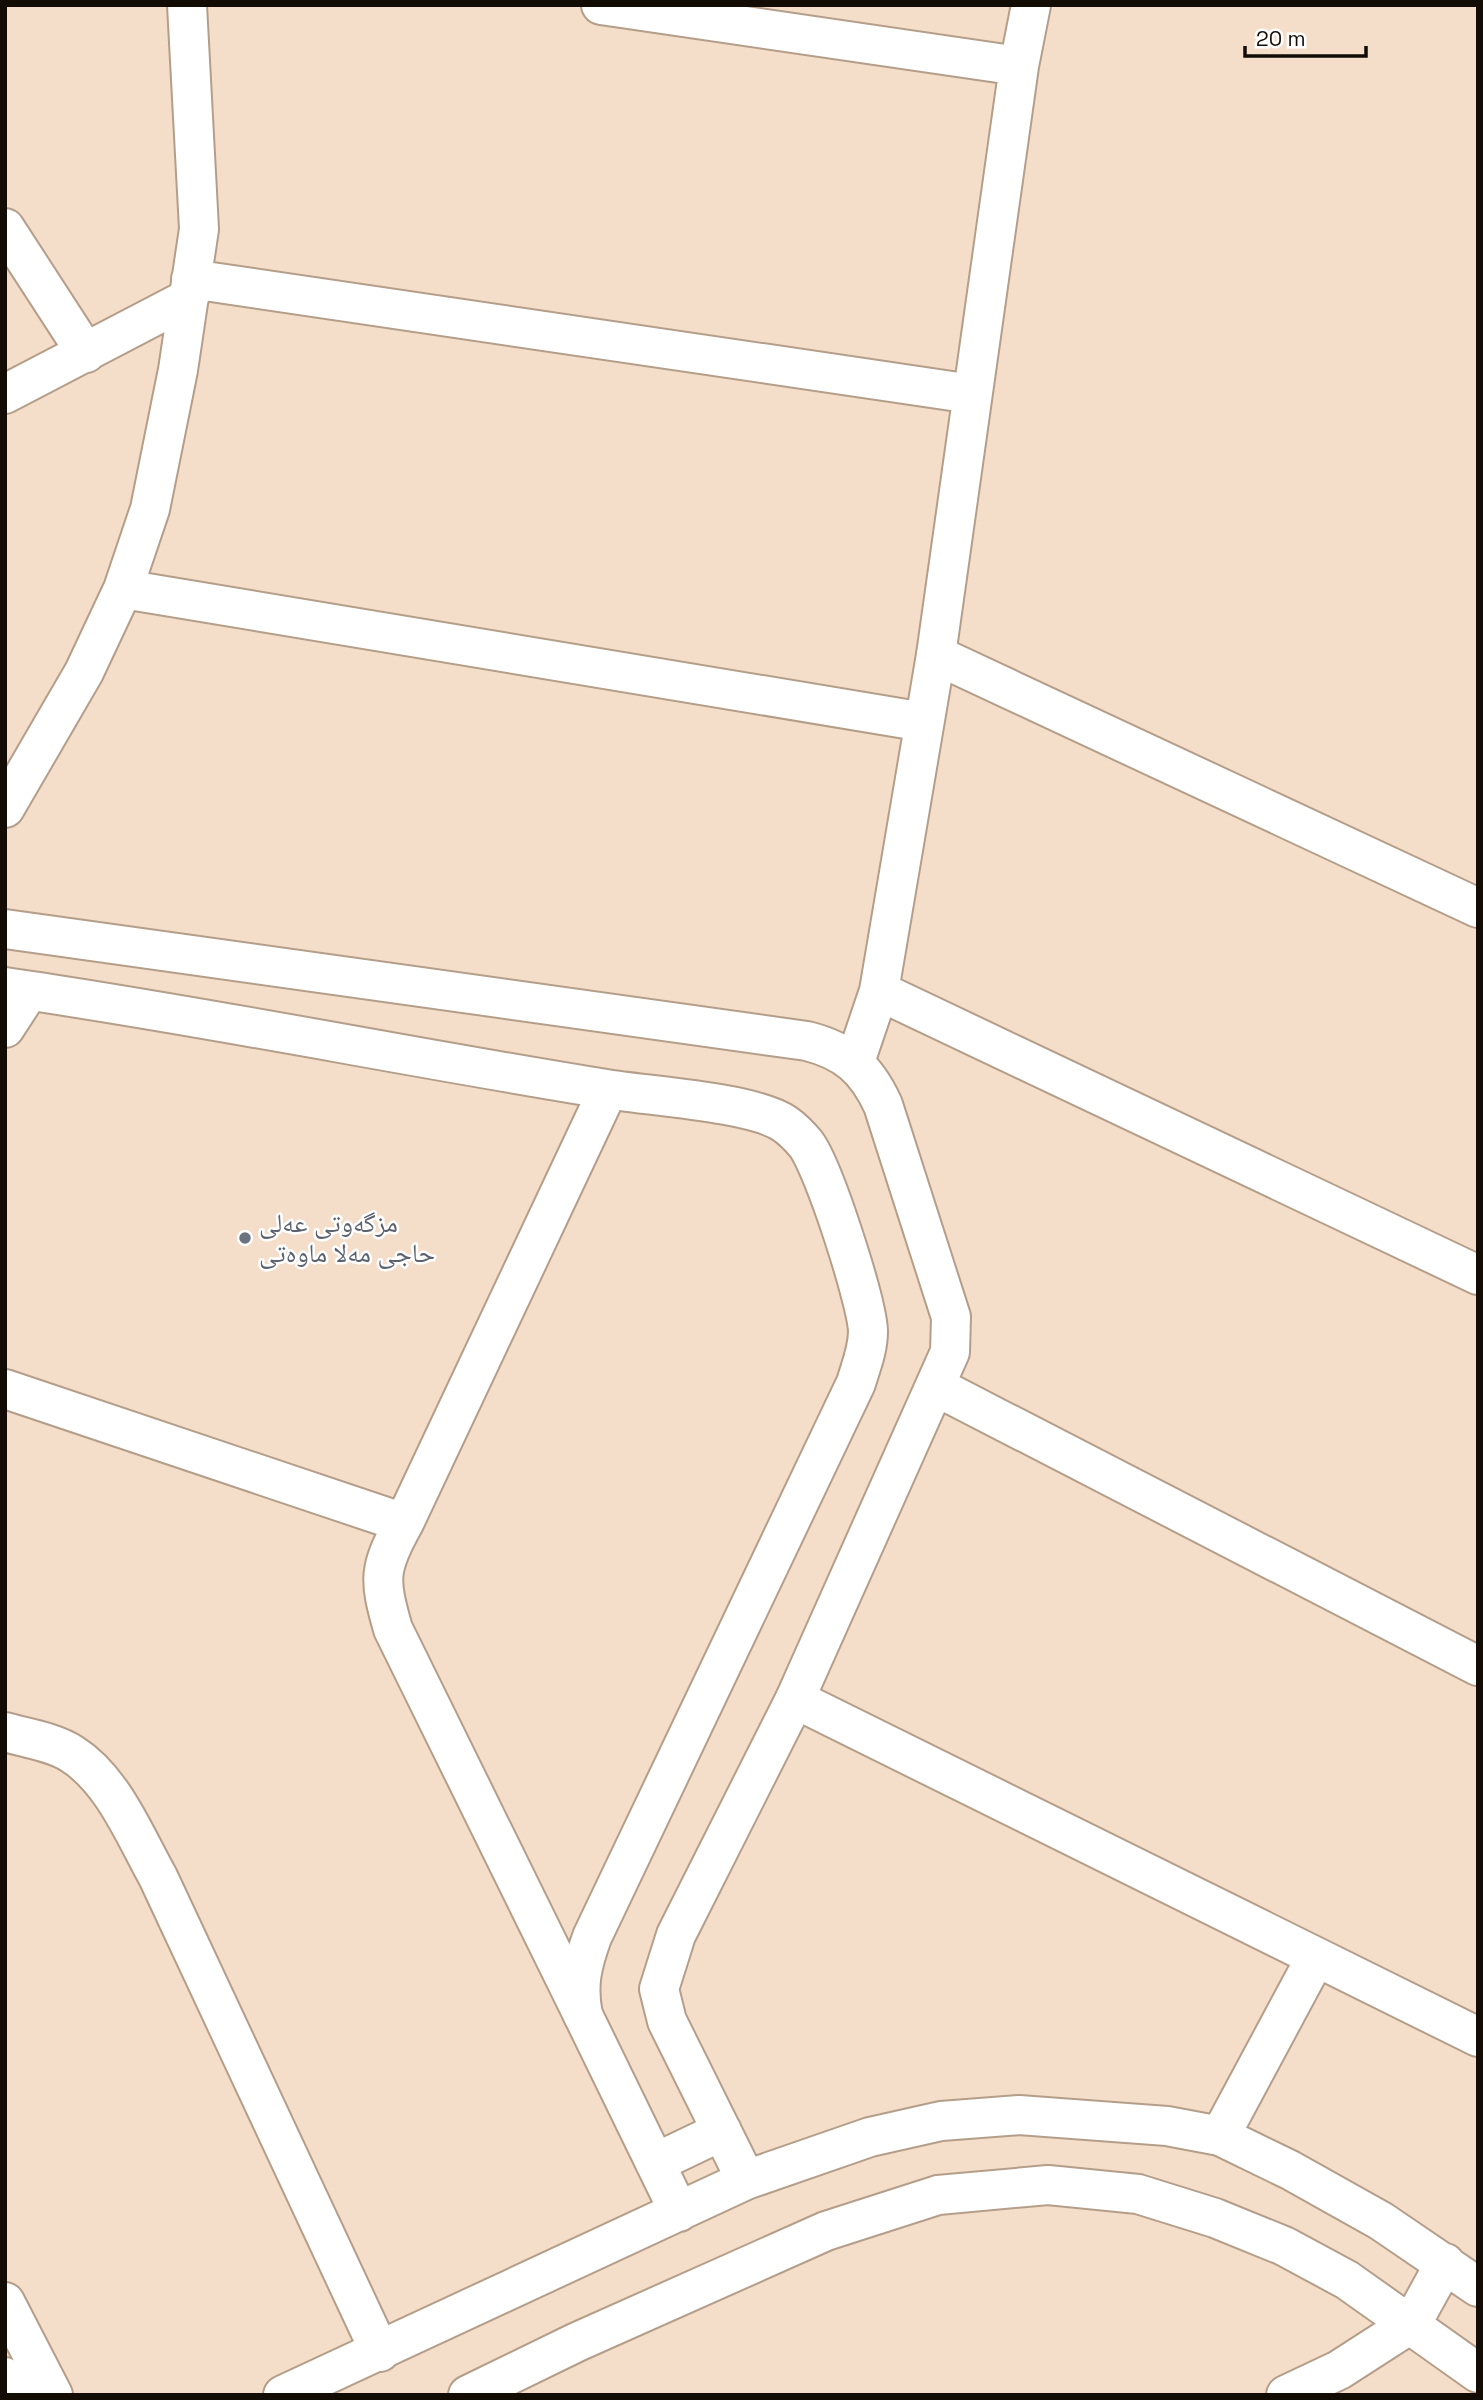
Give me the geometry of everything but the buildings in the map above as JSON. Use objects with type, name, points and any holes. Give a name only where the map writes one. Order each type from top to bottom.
[{"type":"street","points":[[5,808],[84,672],[123,589],[150,509],[178,370],[199,229],[187,5]]},
{"type":"street","points":[[601,5],[1019,66]]},
{"type":"street","points":[[855,1062],[879,991],[925,722],[1019,66],[1031,5]]},
{"type":"street","points":[[5,228],[86,353]]},
{"type":"street","points":[[5,394],[86,353],[190,288],[972,394]]},
{"type":"street","points":[[123,589],[925,722]]},
{"type":"street","points":[[936,655],[1478,908]]},
{"type":"street","points":[[5,929],[807,1041],[833,1048],[855,1062],[872,1081],[883,1105],[951,1317],[950,1352],[937,1387],[795,1699],[676,1935],[659,1989],[667,2021],[746,2180]]},
{"type":"street","points":[[5,1028],[17,989],[50,935]]},
{"type":"street","points":[[17,989],[758,1113],[784,1123],[806,1144],[822,1178],[855,1273],[865,1308],[867,1348],[856,1383],[592,1937],[580,1970],[579,1995],[583,2015]]},
{"type":"street","points":[[879,991],[1478,1275]]},
{"type":"street","points":[[608,1090],[404,1523],[386,1555],[382,1588],[393,1629],[679,2211]]},
{"type":"street","points":[[937,1387],[1478,1666]]},
{"type":"street","points":[[5,1389],[404,1523]]},
{"type":"street","points":[[795,1699],[1478,2037]]},
{"type":"street","points":[[5,1732],[70,1753],[94,1772],[125,1817],[163,1889],[380,2352]]},
{"type":"street","points":[[1220,2136],[1316,1957]]},
{"type":"street","points":[[283,2395],[746,2180],[870,2137],[941,2121],[1019,2115],[1167,2126],[1220,2136],[1370,2215],[1478,2287]]},
{"type":"street","points":[[655,2163],[722,2131]]},
{"type":"street","points":[[468,2395],[577,2342],[826,2231],[938,2195],[1048,2185],[1138,2194],[1215,2218],[1295,2252],[1347,2280],[1412,2323],[1478,2376],[1470,2395]]},
{"type":"street","points":[[1286,2395],[1339,2370],[1412,2323],[1445,2263]]},
{"type":"street","points":[[5,2302],[53,2395]]},
{"type":"street","points":[[5,2377],[31,2395]]},
{"type":"place","name":"مزگەوتی عەلی حاجی مەلا ماوەتی","points":[[245,1238]]}]
